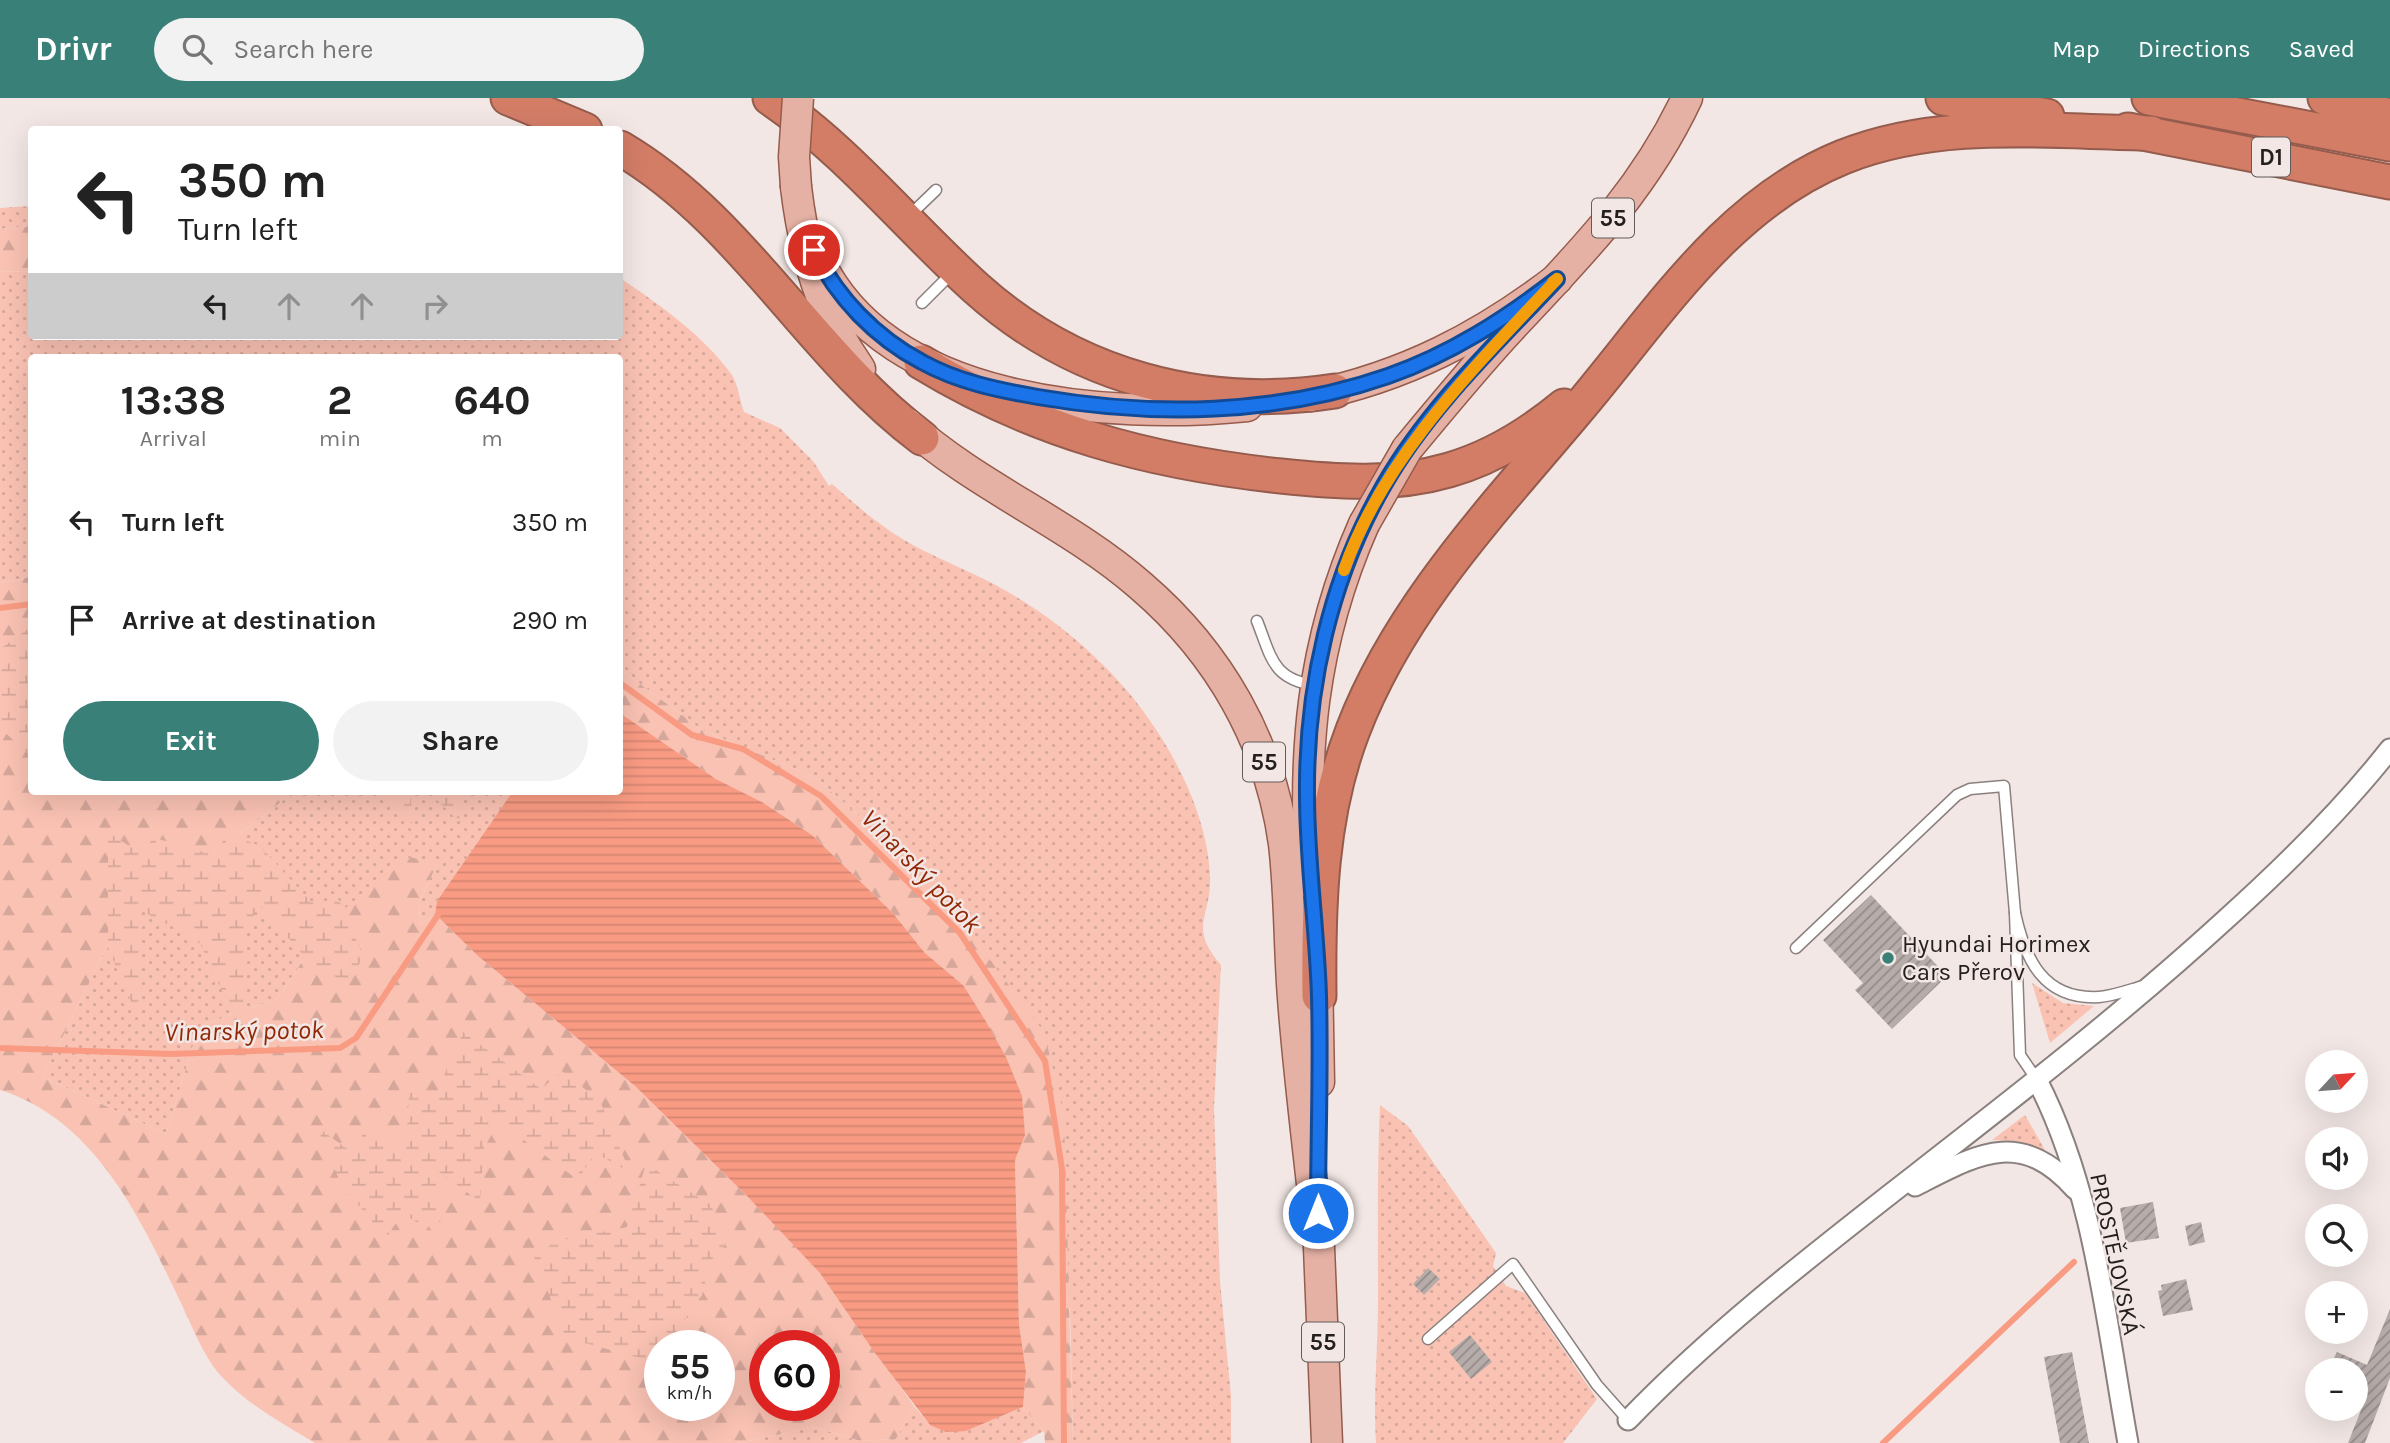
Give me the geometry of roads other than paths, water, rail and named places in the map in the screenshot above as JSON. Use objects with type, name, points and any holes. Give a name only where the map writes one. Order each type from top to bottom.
[{"type":"highway","points":[[508,98],[575,126]]},
{"type":"highway","points":[[770,98],[821,136],[996,305],[1041,337],[1103,368],[1136,379],[1213,396],[1283,397],[1335,391]]},
{"type":"highway","name":"D1","points":[[1943,98],[2151,133],[2390,182]]},
{"type":"highway","name":"D1","points":[[2149,98],[2390,144]]},
{"type":"highway","points":[[2325,98],[2390,116]]},
{"type":"highway","points":[[920,362],[1012,411],[1109,446],[1260,474],[1337,481],[1390,481],[1449,471],[1477,461],[1534,430],[1572,399],[1646,325],[1743,219],[1794,181],[1845,156],[1891,141],[1942,132],[2151,133]]},
{"type":"highway","points":[[623,150],[676,186],[718,223],[840,366],[876,401],[922,438]]},
{"type":"highway","points":[[1319,996],[1320,906],[1326,827],[1342,762],[1363,705],[1406,626],[1451,562],[1646,325]]},
{"type":"main road","name":"55","points":[[798,98],[794,147],[796,187],[806,251],[828,317],[875,389],[922,438],[1095,551],[1140,584],[1200,647],[1236,698],[1248,721],[1274,793],[1283,843],[1293,997],[1318,1240],[1328,1443]]},
{"type":"main road","name":"55","points":[[1318,1240],[1319,996],[1307,797],[1314,685],[1335,597],[1364,524],[1407,449],[1601,233],[1660,150],[1688,98]]},
{"type":"main road","name":"55","points":[[796,187],[814,250],[833,285],[863,318],[920,362],[989,387],[1130,408],[1222,408],[1335,391],[1399,372],[1450,350],[1493,325],[1557,279]]},
{"type":"street","points":[[1628,1420],[1716,1336],[2153,983],[2294,855],[2390,748]]},
{"type":"street","name":"PROSTĚJOVSKÁ","points":[[2036,1080],[2056,1121],[2079,1194],[2128,1443]]},
{"type":"street","points":[[1877,1205],[1968,1160],[1999,1151],[2028,1155],[2047,1164],[2079,1194]]},
{"type":"lane","points":[[907,219],[936,190]]},
{"type":"lane","points":[[922,303],[956,269]]},
{"type":"lane","points":[[1257,621],[1271,659],[1281,673],[1297,682],[1314,685]]},
{"type":"lane","points":[[1796,948],[1957,795],[1970,789],[2004,786],[2015,913],[2021,1055],[2036,1080]]},
{"type":"lane","points":[[2015,913],[2021,941],[2032,967],[2050,984],[2078,995],[2100,997],[2153,983]]},
{"type":"lane","points":[[1428,1339],[1513,1264],[1597,1385],[1628,1420]]},
{"type":"waterway","points":[[0,608],[28,604]]},
{"type":"waterway","name":"Vinarský potok","points":[[623,685],[692,735],[743,749],[821,796],[960,933],[1045,1061],[1062,1169],[1064,1443]]},
{"type":"waterway","name":"Vinarský potok","points":[[0,1048],[171,1054],[340,1048],[356,1038],[440,912]]},
{"type":"waterway","points":[[1883,1443],[2074,1262]]},
{"type":"place","name":"Hyundai Horimex Cars Přerov","points":[[1888,958]]}]
